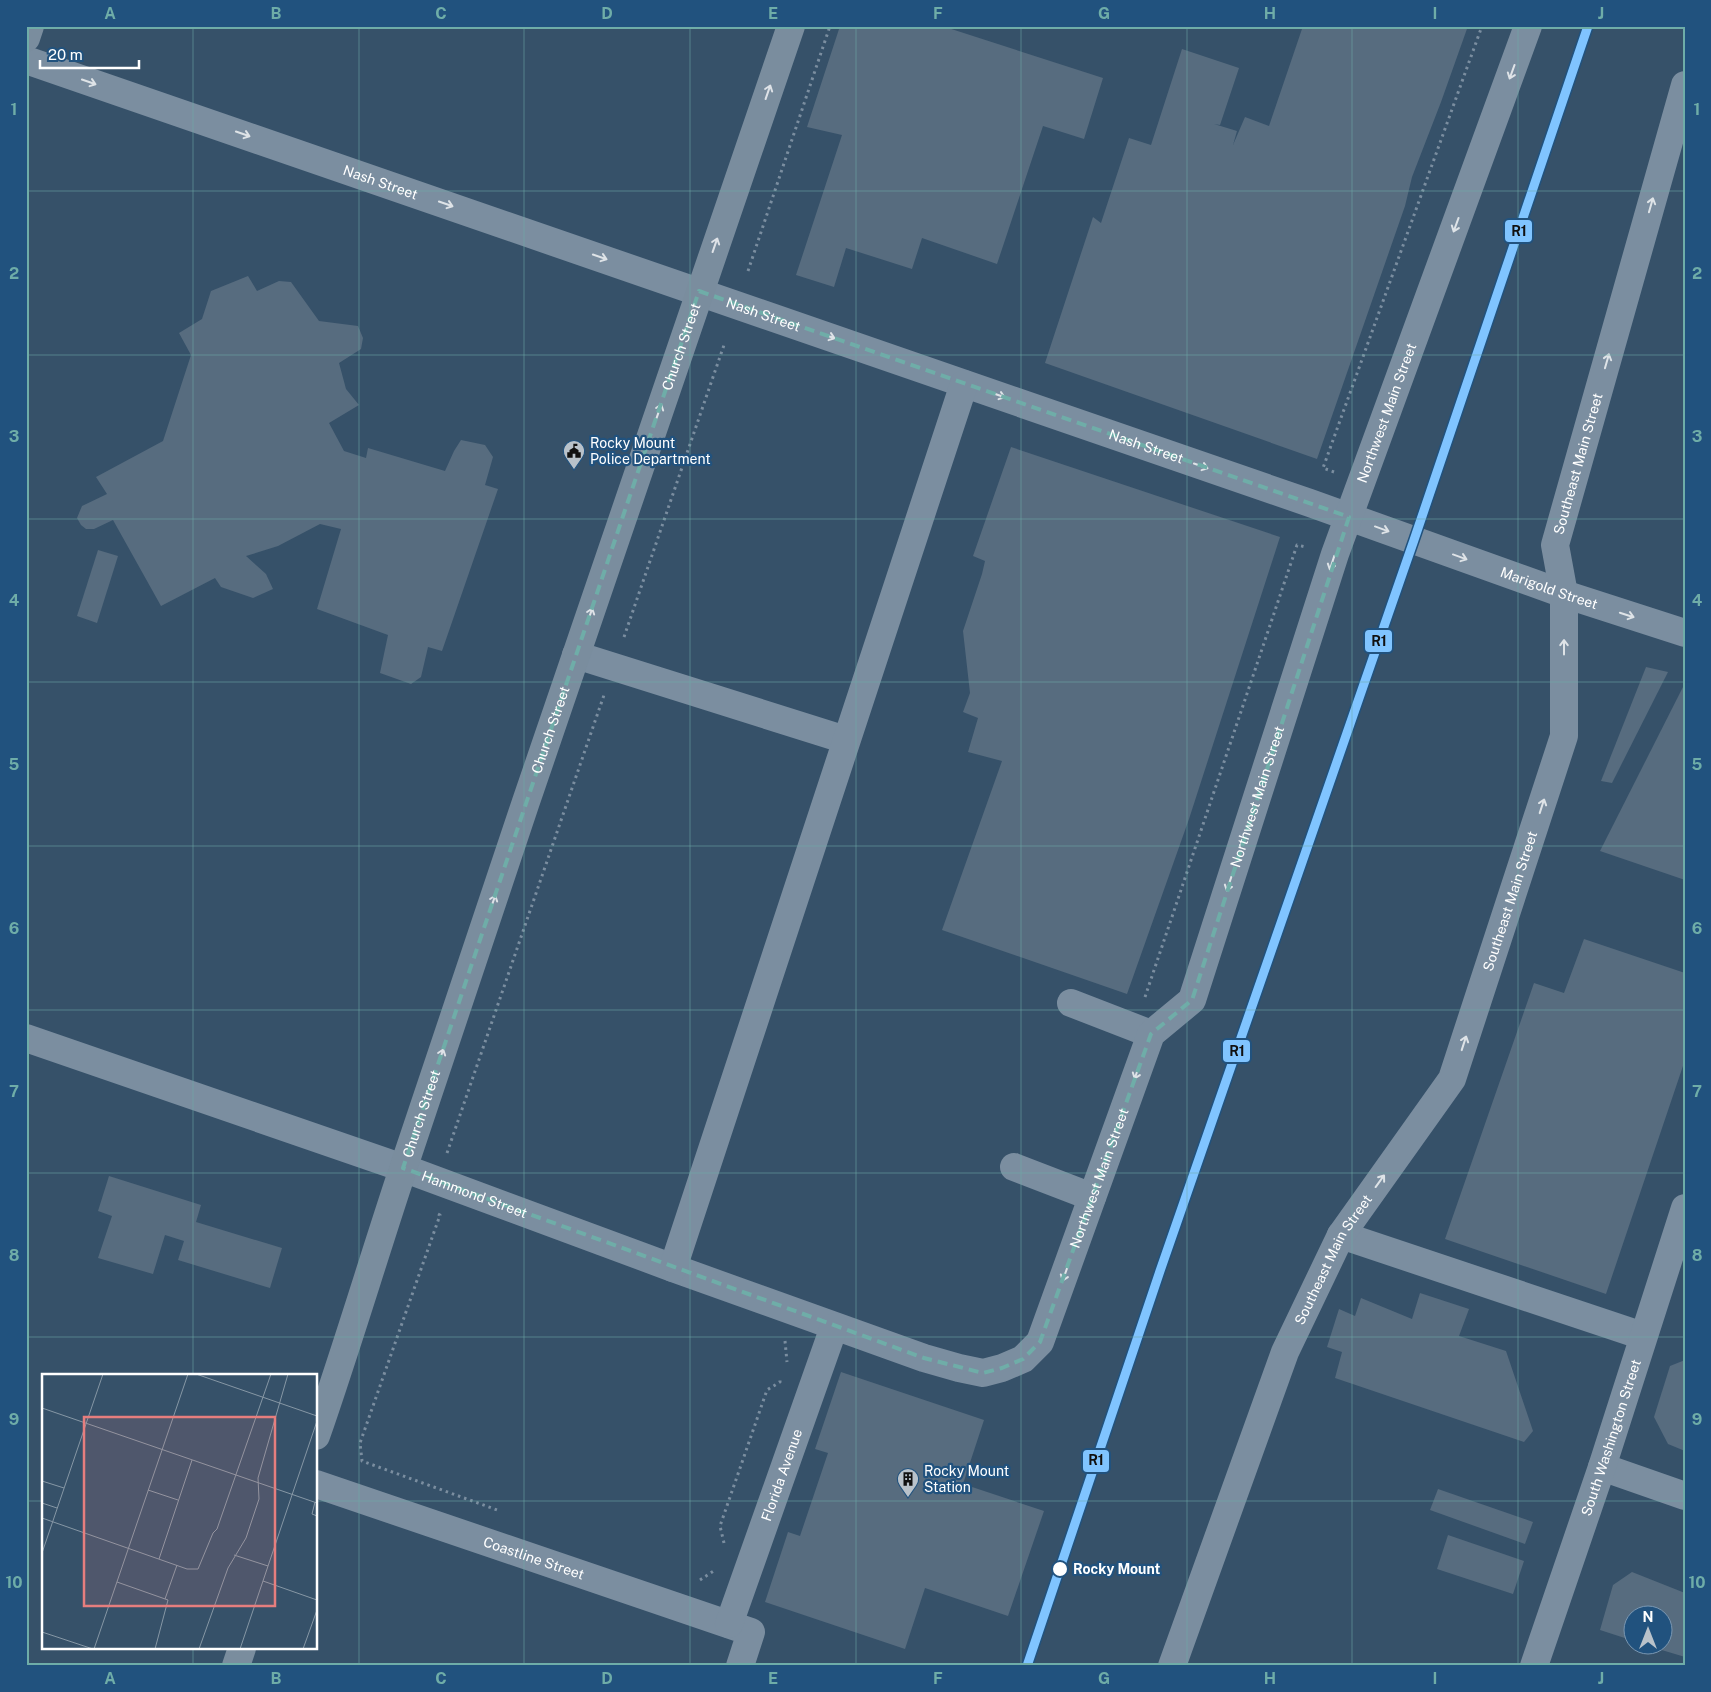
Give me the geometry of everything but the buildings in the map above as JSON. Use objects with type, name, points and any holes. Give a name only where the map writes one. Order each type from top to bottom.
[{"type":"main road","points":[[26,38],[30,26]]},
{"type":"main road","name":"Church Street","points":[[318,1430],[351,1334],[403,1168],[699,292],[791,26]]},
{"type":"main road","points":[[236,1666],[241,1650]]},
{"type":"street","name":"Northwest Main Street","points":[[834,1327],[924,1358],[983,1373],[1002,1368],[1023,1359],[1040,1342],[1151,1034],[1192,1000],[1335,554],[1528,26]]},
{"type":"street","name":"Nash Street","points":[[26,60],[1414,540]]},
{"type":"street","name":"Southeast Main Street","points":[[1172,1666],[1285,1352],[1341,1235],[1452,1079],[1564,736],[1564,594],[1555,545],[1685,85]]},
{"type":"street","points":[[673,1268],[964,384]]},
{"type":"street","name":"Marigold Street","points":[[1414,540],[1564,594],[1685,633]]},
{"type":"street","points":[[576,655],[846,740]]},
{"type":"street","points":[[1071,1003],[1151,1034]]},
{"type":"street","name":"Hammond Street","points":[[26,1038],[403,1168],[834,1327]]},
{"type":"street","points":[[1014,1167],[1092,1197]]},
{"type":"street","name":"South Washington Street","points":[[1534,1666],[1602,1467],[1685,1208]]},
{"type":"street","points":[[1341,1235],[1643,1336]]},
{"type":"street","name":"Florida Avenue","points":[[740,1666],[740,1628],[834,1327]]},
{"type":"street","points":[[1602,1467],[1685,1496]]},
{"type":"street","name":"Coastline Street","points":[[318,1485],[740,1628]]},
{"type":"path","points":[[748,271],[830,26]]},
{"type":"path","points":[[1339,474],[1323,468],[1482,26]]},
{"type":"path","points":[[447,1154],[724,345]]},
{"type":"path","points":[[1143,1005],[1297,545],[1314,549]]},
{"type":"path","points":[[435,1211],[449,1218]]},
{"type":"path","points":[[440,1215],[360,1443],[360,1453],[362,1461],[502,1512]]},
{"type":"path","points":[[784,1339],[788,1360],[785,1367]]},
{"type":"path","points":[[724,1545],[720,1526],[767,1390],[780,1382],[782,1374]]},
{"type":"path","points":[[694,1579],[701,1581],[718,1564]]},
{"type":"highlighted area","points":[[699,291],[1349,517],[1192,1000],[1151,1034],[1040,1342],[1023,1359],[1002,1368],[983,1373],[924,1358],[403,1168]]},
{"type":"transit line","name":"R1","points":[[1027,1666],[1160,1271],[1414,540],[1588,26]]},
{"type":"place","name":"Rocky Mount Police Department","points":[[574,470]]},
{"type":"place","name":"Rocky Mount Station","points":[[908,1498]]},
{"type":"place","name":"Rocky Mount","points":[[1060,1569]]}]
